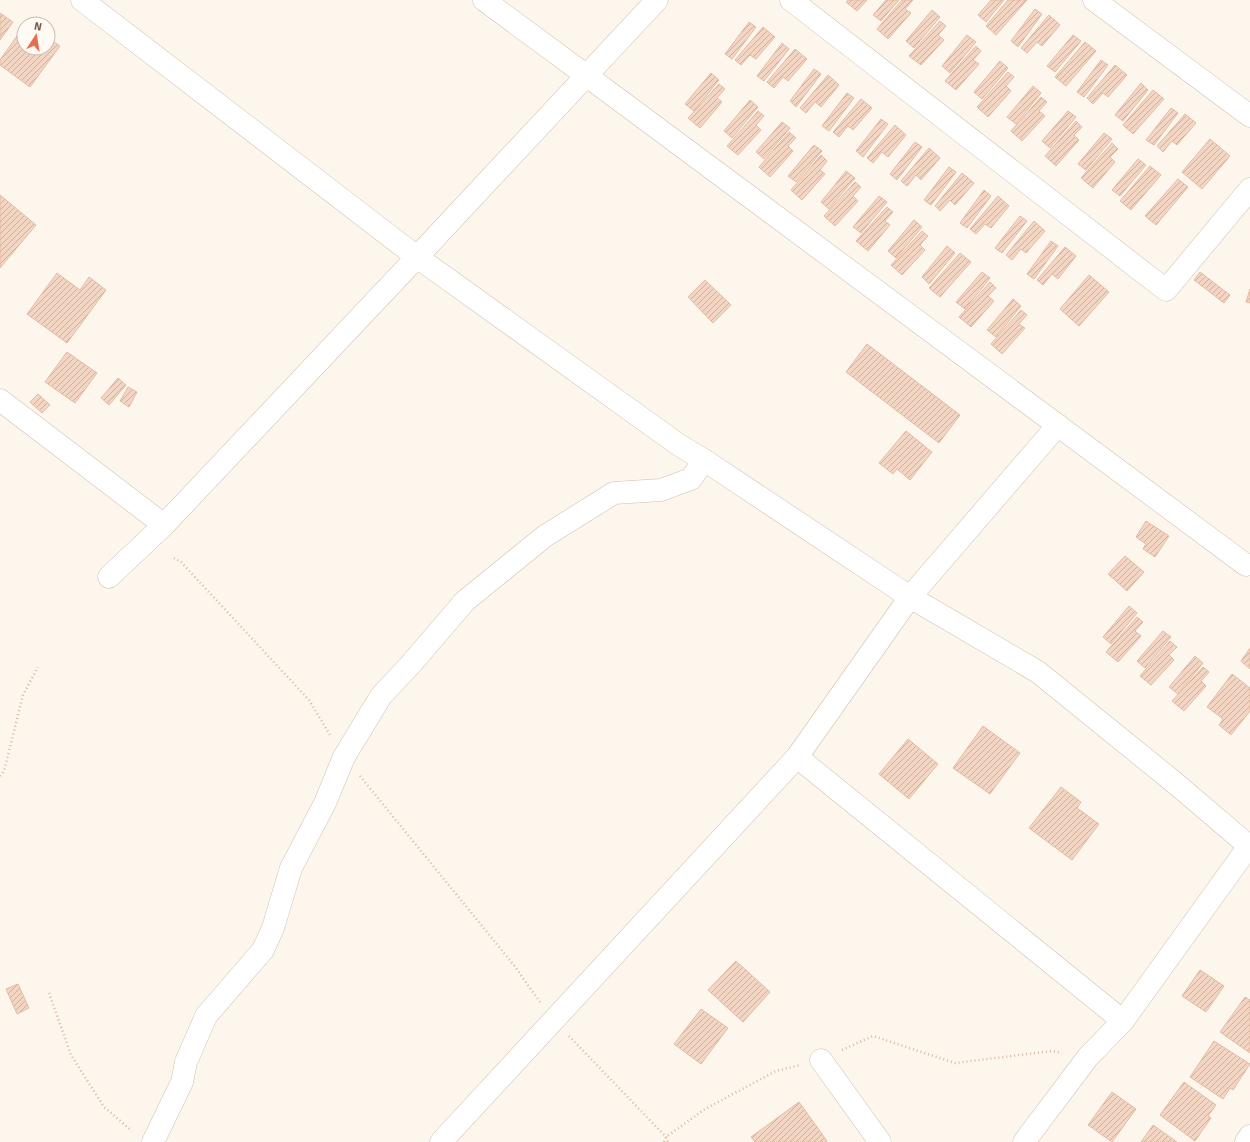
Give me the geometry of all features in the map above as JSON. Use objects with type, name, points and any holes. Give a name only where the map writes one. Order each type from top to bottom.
[{"type":"street","points":[[82,0],[418,257],[679,445],[704,460],[910,597],[1038,672],[1169,778],[1249,847],[1123,1021],[1088,1057],[1024,1142]]},
{"type":"street","points":[[484,0],[1246,565]]},
{"type":"street","points":[[109,577],[164,525],[418,257],[657,0]]},
{"type":"street","points":[[792,0],[1166,290],[1250,189]]},
{"type":"street","points":[[1094,0],[1250,116]]},
{"type":"street","points":[[0,400],[164,525]]},
{"type":"street","points":[[441,1142],[797,757],[910,597],[1058,426]]},
{"type":"street","points":[[153,1142],[182,1082],[186,1062],[206,1016],[263,950],[273,928],[291,868],[325,803],[344,757],[381,696],[411,664],[465,601],[545,536],[614,493],[662,490],[691,479],[704,460]]},
{"type":"street","points":[[797,757],[1123,1021]]},
{"type":"street","points":[[821,1060],[880,1142]]},
{"type":"street","points":[[1246,1142],[1250,1136]]},
{"type":"path","points":[[174,558],[181,562],[309,700],[344,757],[513,964],[554,1020],[666,1137],[668,1142]]},
{"type":"path","points":[[0,776],[4,771],[23,695],[38,667]]},
{"type":"path","points":[[49,994],[71,1055],[104,1107],[133,1132]]},
{"type":"path","points":[[664,1142],[666,1137],[705,1109],[776,1071],[821,1060],[873,1036],[955,1063],[1052,1051],[1088,1057]]},
{"type":"building","points":[[848,0],[867,0],[857,11],[846,2]]},
{"type":"building","points":[[886,0],[899,0],[881,21],[873,15]]},
{"type":"building","points":[[902,0],[913,0],[905,9],[911,13],[888,39],[877,29]]},
{"type":"building","points":[[991,0],[1004,0],[986,22],[978,15]]},
{"type":"building","points":[[1008,0],[1027,0],[996,35],[986,26]]},
{"type":"building","points":[[1035,9],[1042,14],[1018,47],[1011,41]]},
{"type":"building","points":[[932,10],[940,17],[914,48],[906,41]]},
{"type":"building","points":[[0,13],[13,22],[0,40]]},
{"type":"building","points":[[1049,15],[1060,25],[1042,46],[1037,42],[1027,53],[1021,48]]},
{"type":"building","points":[[940,21],[946,26],[938,35],[944,40],[921,65],[909,56]]},
{"type":"building","points":[[749,22],[756,27],[732,59],[725,54]]},
{"type":"building","points":[[763,27],[775,37],[756,59],[750,55],[741,65],[735,60]]},
{"type":"building","points":[[967,35],[976,42],[950,73],[942,66]]},
{"type":"building","points":[[1073,35],[1081,41],[1055,72],[1047,66]]},
{"type":"building","points":[[16,37],[16,56],[53,56],[30,87],[0,65],[0,60]]},
{"type":"building","points":[[1085,42],[1096,51],[1066,86],[1055,77]]},
{"type":"building","points":[[56,43],[60,46],[56,51]]},
{"type":"building","points":[[782,43],[789,49],[764,81],[757,76]]},
{"type":"building","points":[[976,46],[981,51],[973,60],[979,64],[956,90],[945,81]]},
{"type":"building","points":[[795,49],[807,59],[788,81],[783,77],[774,88],[767,82]]},
{"type":"building","points":[[1101,60],[1108,65],[1084,97],[1077,92]]},
{"type":"building","points":[[1000,61],[1008,68],[982,99],[974,92]]},
{"type":"building","points":[[1115,65],[1127,75],[1108,97],[1103,93],[1093,104],[1087,98]]},
{"type":"building","points":[[814,69],[821,74],[796,107],[790,101]]},
{"type":"building","points":[[1008,72],[1014,77],[1006,86],[1011,91],[988,117],[977,107]]},
{"type":"building","points":[[711,73],[719,80],[694,111],[685,104]]},
{"type":"building","points":[[828,75],[839,85],[821,107],[815,102],[806,113],[800,108]]},
{"type":"building","points":[[1141,83],[1148,90],[1123,121],[1115,115]]},
{"type":"building","points":[[719,84],[725,89],[717,98],[722,102],[700,128],[688,118]]},
{"type":"building","points":[[1033,86],[1041,93],[1016,124],[1007,117]]},
{"type":"building","points":[[1153,90],[1164,99],[1133,134],[1123,125]]},
{"type":"building","points":[[847,93],[854,98],[829,131],[822,126]]},
{"type":"building","points":[[1041,97],[1047,102],[1039,111],[1045,116],[1022,141],[1011,131]]},
{"type":"building","points":[[861,99],[872,108],[853,130],[848,126],[839,137],[833,132]]},
{"type":"building","points":[[750,100],[758,107],[732,138],[724,131]]},
{"type":"building","points":[[1171,108],[1178,113],[1154,145],[1146,140]]},
{"type":"building","points":[[758,111],[764,116],[756,125],[761,130],[738,155],[727,146]]},
{"type":"building","points":[[1068,111],[1076,117],[1050,148],[1042,141]]},
{"type":"building","points":[[1185,114],[1196,123],[1177,145],[1172,141],[1163,152],[1157,146]]},
{"type":"building","points":[[881,119],[888,124],[863,157],[856,151]]},
{"type":"building","points":[[1076,121],[1082,127],[1074,135],[1079,140],[1056,166],[1045,156]]},
{"type":"building","points":[[782,122],[790,128],[764,159],[756,152]]},
{"type":"building","points":[[895,125],[906,135],[888,157],[882,152],[873,163],[867,158]]},
{"type":"building","points":[[789,132],[796,138],[788,146],[793,151],[770,177],[759,167]]},
{"type":"building","points":[[1104,133],[1112,139],[1086,170],[1078,164]]},
{"type":"building","points":[[1210,139],[1230,156],[1202,189],[1182,172]]},
{"type":"building","points":[[915,142],[922,147],[897,180],[890,174]]},
{"type":"building","points":[[1112,143],[1118,149],[1110,157],[1115,162],[1093,188],[1081,178]]},
{"type":"building","points":[[814,145],[822,151],[796,182],[788,176]]},
{"type":"building","points":[[929,148],[940,158],[921,180],[916,175],[907,186],[901,181]]},
{"type":"building","points":[[821,155],[827,161],[820,170],[825,174],[802,200],[791,190]]},
{"type":"building","points":[[1138,159],[1146,165],[1120,196],[1112,190]]},
{"type":"building","points":[[1150,166],[1161,175],[1131,210],[1120,201]]},
{"type":"building","points":[[949,167],[956,172],[931,205],[924,200]]},
{"type":"building","points":[[846,171],[855,178],[829,209],[821,202]]},
{"type":"building","points":[[962,173],[974,183],[955,205],[950,200],[940,211],[935,206]]},
{"type":"building","points":[[1178,179],[1188,187],[1156,225],[1145,216]]},
{"type":"building","points":[[855,182],[861,187],[853,196],[858,201],[835,226],[824,216]]},
{"type":"building","points":[[984,190],[991,196],[967,228],[960,223]]},
{"type":"building","points":[[0,195],[36,225],[0,268]]},
{"type":"building","points":[[879,196],[887,202],[861,233],[853,227]]},
{"type":"building","points":[[998,196],[1009,206],[991,228],[985,224],[976,234],[970,229]]},
{"type":"building","points":[[887,207],[893,212],[885,221],[890,225],[868,251],[856,241]]},
{"type":"building","points":[[1020,216],[1027,221],[1002,253],[995,248]]},
{"type":"building","points":[[914,220],[922,227],[896,258],[888,251]]},
{"type":"building","points":[[1034,221],[1045,231],[1026,253],[1021,249],[1012,260],[1006,255]]},
{"type":"building","points":[[922,231],[928,236],[920,245],[925,250],[902,275],[891,265]]},
{"type":"building","points":[[1051,241],[1058,246],[1034,279],[1027,274]]},
{"type":"building","points":[[947,246],[955,253],[929,284],[922,277]]},
{"type":"building","points":[[1065,247],[1076,256],[1058,279],[1052,274],[1043,285],[1037,280]]},
{"type":"building","points":[[960,253],[971,262],[940,297],[929,288]]},
{"type":"building","points":[[982,272],[990,278],[965,309],[956,302]]},
{"type":"building","points":[[1200,272],[1230,295],[1224,303],[1194,280]]},
{"type":"building","points":[[57,273],[80,290],[89,277],[106,290],[67,343],[27,314]]},
{"type":"building","points":[[1089,275],[1109,292],[1079,326],[1060,309]]},
{"type":"building","points":[[705,280],[731,305],[713,323],[688,297]]},
{"type":"building","points":[[990,282],[996,288],[988,296],[994,301],[971,327],[959,317]]},
{"type":"building","points":[[1250,289],[1250,303],[1246,302]]},
{"type":"building","points":[[1013,299],[1021,306],[996,337],[987,330]]},
{"type":"building","points":[[1021,310],[1027,315],[1019,324],[1025,328],[1002,354],[991,344]]},
{"type":"building","points":[[867,344],[960,415],[939,443],[846,372]]},
{"type":"building","points":[[67,352],[97,373],[75,403],[45,382]]},
{"type":"building","points":[[118,378],[126,385],[109,405],[101,398]]},
{"type":"building","points":[[128,387],[137,392],[129,407],[120,401]]},
{"type":"building","points":[[38,394],[50,405],[42,413],[30,402]]},
{"type":"building","points":[[906,431],[932,452],[910,480],[897,469],[893,474],[879,463]]},
{"type":"building","points":[[1146,521],[1169,536],[1155,557],[1143,549],[1146,544],[1136,537]]},
{"type":"building","points":[[1125,556],[1144,572],[1127,591],[1108,574]]},
{"type":"building","points":[[1129,606],[1137,613],[1111,644],[1103,637]]},
{"type":"building","points":[[1137,617],[1143,622],[1135,631],[1141,636],[1118,662],[1106,652]]},
{"type":"building","points":[[1163,631],[1171,637],[1145,668],[1137,661]]},
{"type":"building","points":[[1170,641],[1177,647],[1169,655],[1174,660],[1151,685],[1140,676]]},
{"type":"building","points":[[1250,648],[1250,669],[1241,661]]},
{"type":"building","points":[[1195,656],[1203,663],[1178,694],[1169,687]]},
{"type":"building","points":[[1203,667],[1209,672],[1201,681],[1206,686],[1184,711],[1172,701]]},
{"type":"building","points":[[1232,674],[1250,688],[1250,711],[1231,735],[1219,725],[1223,719],[1207,707]]},
{"type":"building","points":[[983,726],[1020,753],[990,794],[953,768]]},
{"type":"building","points":[[908,739],[938,764],[909,799],[879,774]]},
{"type":"building","points":[[1061,787],[1081,802],[1077,808],[1099,824],[1072,860],[1029,828]]},
{"type":"building","points":[[736,961],[770,992],[743,1022],[708,990]]},
{"type":"building","points":[[1200,970],[1224,986],[1206,1012],[1182,996]]},
{"type":"building","points":[[18,984],[29,1008],[17,1014],[6,989]]},
{"type":"building","points":[[1245,997],[1250,1000],[1250,1053],[1220,1032]]},
{"type":"building","points":[[701,1009],[728,1028],[701,1064],[674,1044]]},
{"type":"building","points":[[1214,1041],[1250,1064],[1233,1090],[1230,1088],[1223,1099],[1190,1077]]},
{"type":"building","points":[[1184,1082],[1216,1105],[1208,1116],[1211,1118],[1195,1141],[1160,1115]]},
{"type":"building","points":[[1112,1092],[1136,1109],[1112,1142],[1088,1125]]},
{"type":"building","points":[[799,1102],[827,1141],[755,1142],[751,1137]]},
{"type":"building","points":[[1153,1125],[1177,1142],[1141,1142]]}]
